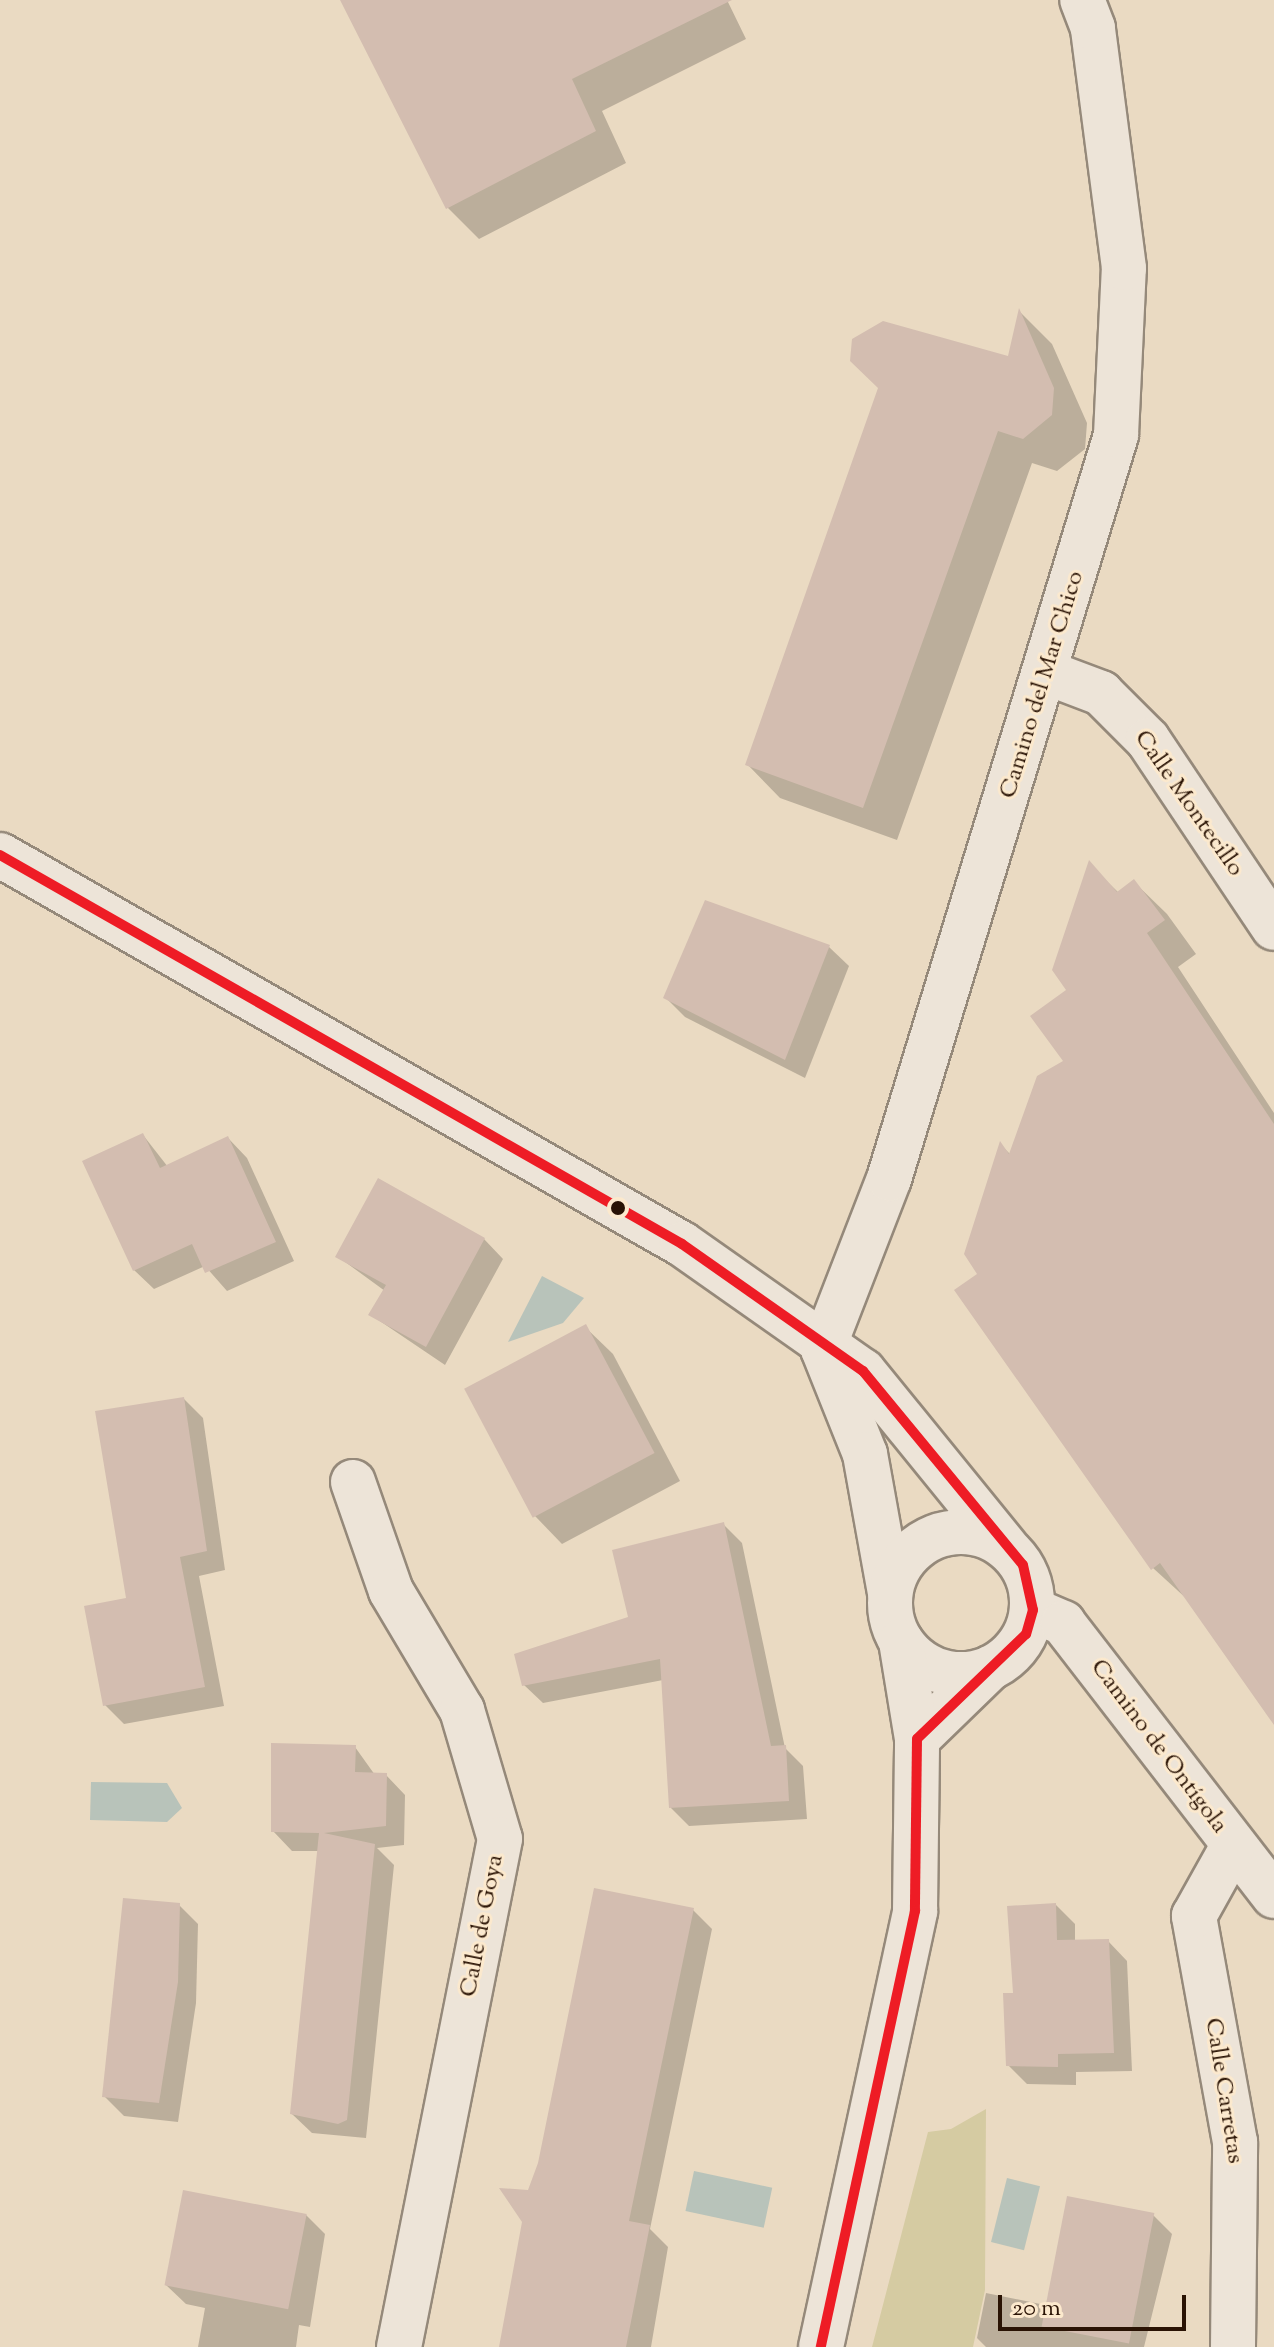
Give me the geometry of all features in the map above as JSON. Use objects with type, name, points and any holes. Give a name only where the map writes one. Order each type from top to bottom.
[{"type":"street","name":"Camino del Mar Chico","points":[[823,1349],[889,1179],[1048,673],[1116,435],[1124,268],[1093,28],[1082,0]]},
{"type":"street","name":"Calle Montecillo","points":[[1048,673],[1101,693],[1148,740],[1274,928]]},
{"type":"street","points":[[0,855],[525,1148],[682,1244],[823,1349],[863,1371],[1023,1565],[1033,1610],[1011,1655],[990,1668],[917,1739]]},
{"type":"street","points":[[821,2347],[915,1911],[917,1739],[865,1454],[823,1349]]},
{"type":"street","name":"Calle de Goya","points":[[353,1482],[391,1591],[462,1710],[500,1839],[399,2347]]},
{"type":"street","points":[[890,1593],[912,1550],[935,1536],[960,1531],[1006,1547]]},
{"type":"street","name":"Camino de Ontígola","points":[[1033,1610],[1063,1623],[1274,1896]]},
{"type":"street","points":[[901,1641],[941,1672],[990,1668]]},
{"type":"street","name":"Calle Carretas","points":[[1233,1846],[1194,1916],[1235,2142],[1233,2347]]},
{"type":"shaded area","points":[[542,1276],[584,1298],[563,1323],[508,1342]]},
{"type":"shaded area","points":[[91,1782],[167,1783],[182,1808],[167,1822],[90,1820]]},
{"type":"shaded area","points":[[986,2109],[985,2290],[973,2347],[872,2347],[928,2132],[951,2129]]},
{"type":"shaded area","points":[[694,2171],[772,2188],[764,2228],[685,2211]]},
{"type":"shaded area","points":[[1007,2178],[1040,2186],[1024,2250],[991,2242]]},
{"type":"building","points":[[340,0],[732,0],[572,79],[596,131],[446,209]]},
{"type":"building","points":[[1019,308],[1054,388],[1052,415],[1023,439],[998,431],[863,808],[745,765],[878,388],[850,361],[852,339],[883,321],[1008,356]]},
{"type":"building","points":[[1089,860],[1117,892],[1134,879],[1165,920],[1147,933],[1274,1124],[1274,1725],[1160,1563],[1151,1570],[954,1290],[977,1274],[964,1254],[1000,1141],[1009,1154],[1037,1076],[1063,1061],[1030,1016],[1066,990],[1052,970]]},
{"type":"building","points":[[705,900],[830,945],[785,1060],[663,998]]},
{"type":"building","points":[[143,1133],[160,1168],[228,1136],[276,1242],[205,1273],[192,1244],[133,1271],[82,1161]]},
{"type":"building","points":[[378,1178],[485,1238],[426,1347],[368,1315],[386,1285],[335,1257]]},
{"type":"building","points":[[586,1324],[655,1453],[533,1518],[464,1389]]},
{"type":"building","points":[[184,1397],[207,1551],[180,1557],[205,1687],[103,1706],[84,1606],[126,1598],[95,1411]]},
{"type":"building","points":[[724,1522],[771,1746],[786,1745],[789,1801],[669,1808],[660,1659],[522,1686],[514,1654],[628,1617],[612,1550]]},
{"type":"building","points":[[271,1743],[356,1745],[355,1772],[387,1773],[386,1826],[324,1833],[375,1844],[347,2120],[338,2124],[290,2114],[319,1833],[271,1832]]},
{"type":"building","points":[[594,1888],[694,1908],[629,2221],[650,2225],[626,2347],[499,2347],[522,2222],[499,2188],[528,2190],[538,2163]]},
{"type":"building","points":[[123,1898],[180,1903],[178,1982],[159,2103],[102,2097]]},
{"type":"building","points":[[1056,1903],[1057,1940],[1109,1939],[1114,2053],[1058,2054],[1058,2067],[1006,2066],[1003,1993],[1013,1993],[1007,1906]]},
{"type":"building","points":[[183,2190],[307,2214],[288,2309],[164,2285]]},
{"type":"building","points":[[1067,2196],[1154,2213],[1129,2344],[1042,2327]]},
{"type":"transit line","points":[[0,855],[682,1244],[863,1371],[1023,1565],[1033,1610],[1026,1634],[917,1739],[915,1911],[821,2347]]}]
